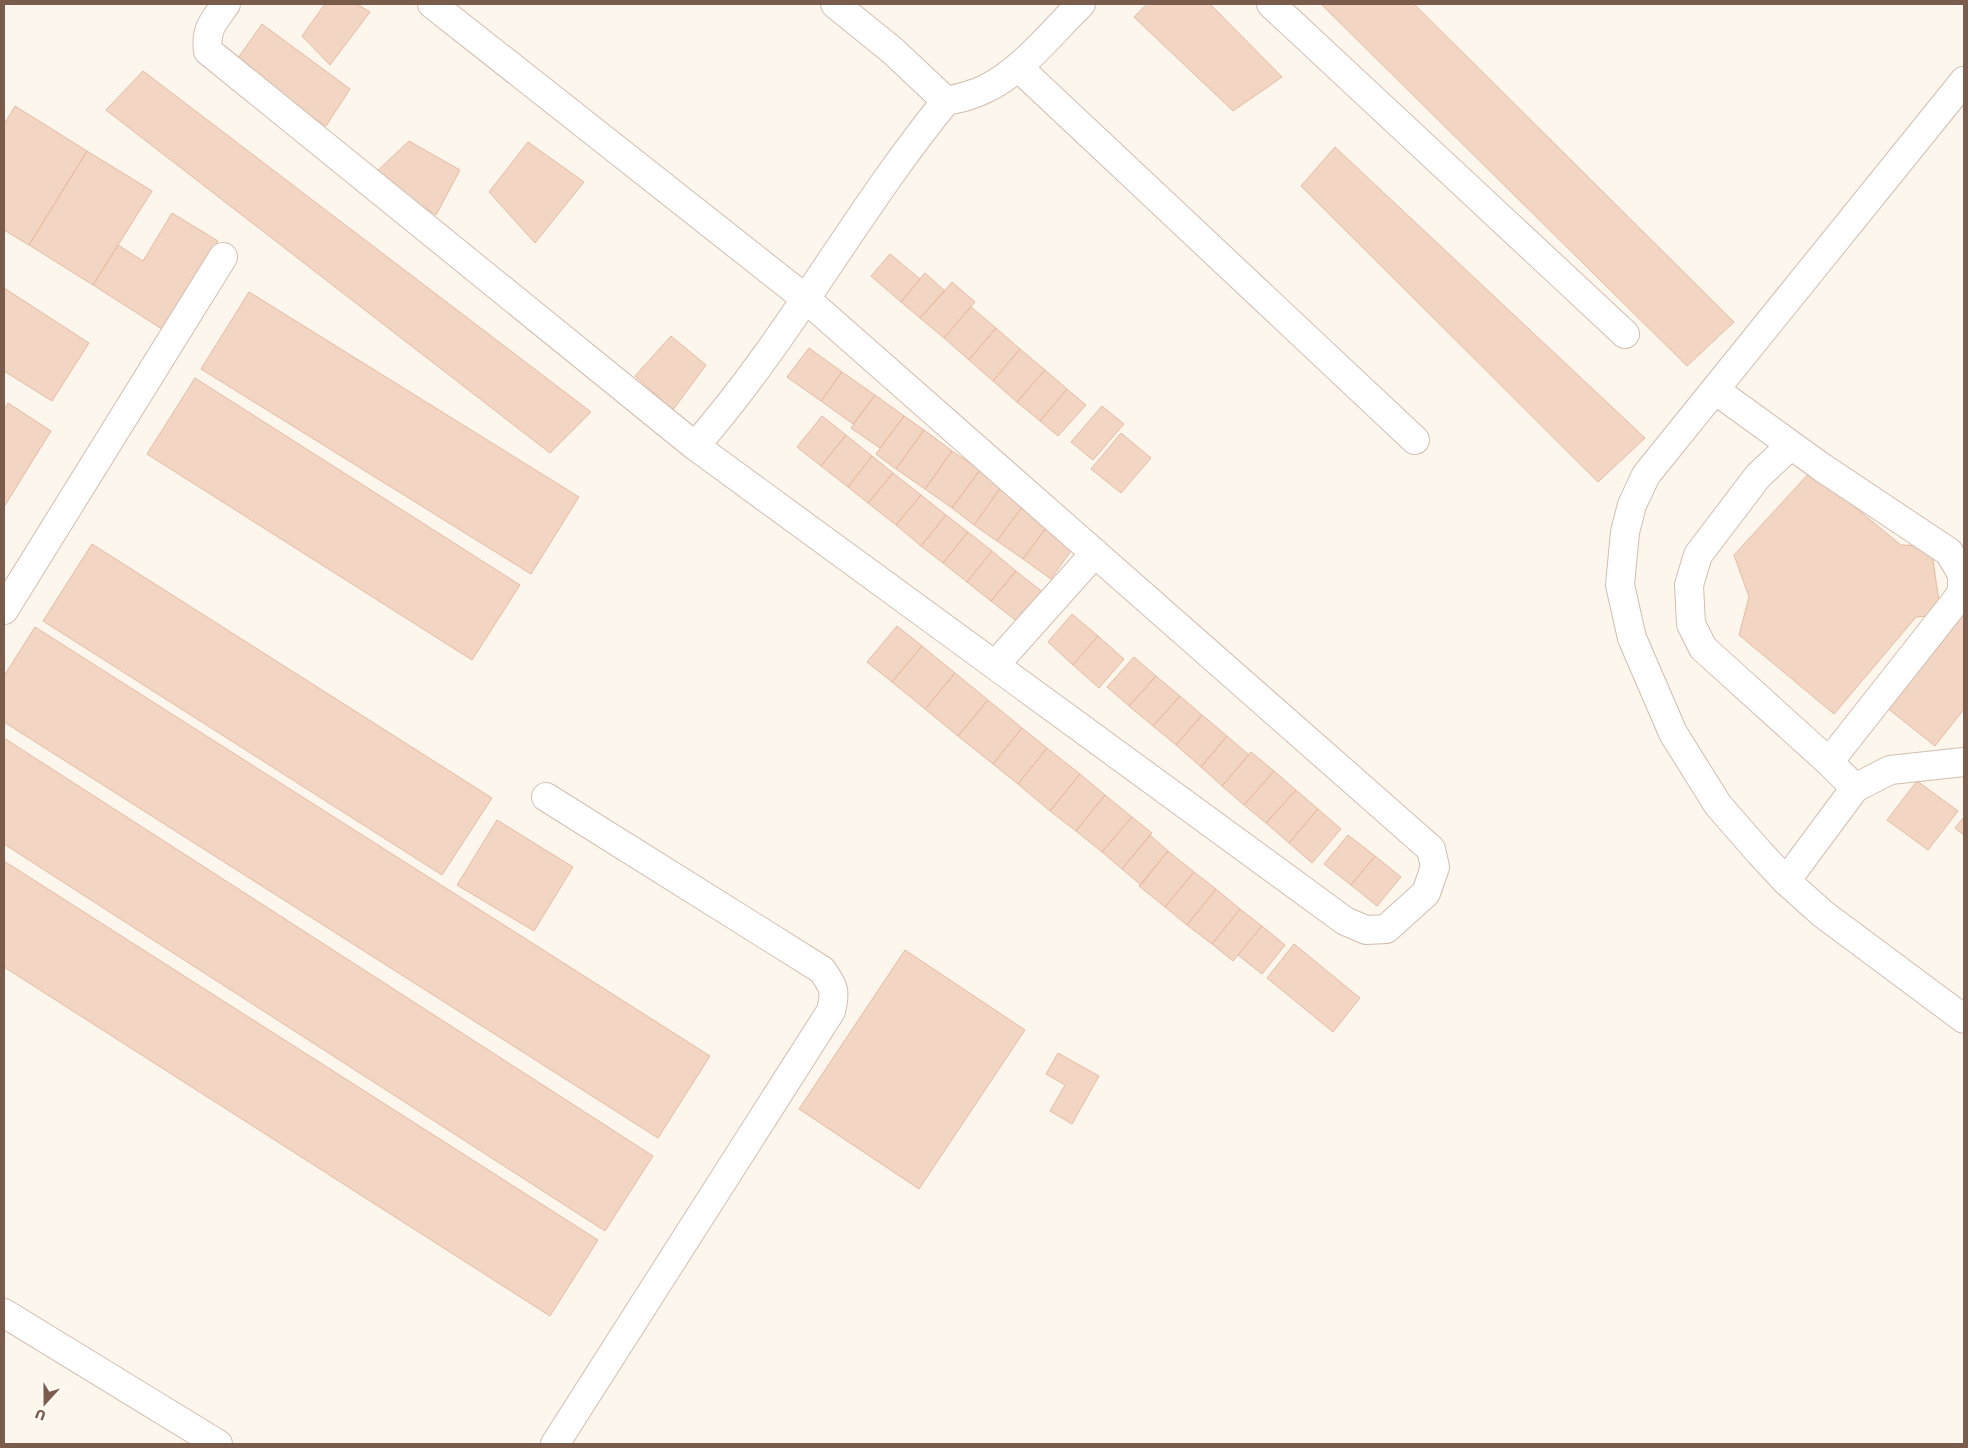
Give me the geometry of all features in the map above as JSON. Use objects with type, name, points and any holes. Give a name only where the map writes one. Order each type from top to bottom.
[{"type":"street","points":[[226,4],[209,29],[206,39],[208,51],[695,446],[1345,921],[1366,930],[1386,929],[1426,893],[1435,867],[1431,849],[806,299],[432,4]]},
{"type":"street","points":[[835,4],[892,51],[946,101]]},
{"type":"street","points":[[695,446],[720,416],[806,299],[916,138],[946,101],[965,97],[988,88],[1018,67],[1081,4]]},
{"type":"street","points":[[1271,4],[1625,334]]},
{"type":"street","points":[[1018,67],[1415,440]]},
{"type":"street","points":[[1964,81],[1725,397],[1646,475],[1632,505],[1625,532],[1620,585],[1632,638],[1674,733],[1718,805],[1759,852],[1823,914],[1964,1019]]},
{"type":"street","points":[[4,610],[223,258]]},
{"type":"street","points":[[1725,397],[1823,468],[1949,552],[1962,574],[1962,591],[1955,602],[1829,762]]},
{"type":"street","points":[[1791,444],[1758,476],[1698,556],[1689,585],[1691,624],[1703,648],[1829,762],[1855,788]]},
{"type":"street","points":[[994,665],[1095,553]]},
{"type":"street","points":[[1786,880],[1855,788],[1890,770],[1964,762]]},
{"type":"street","points":[[546,797],[822,970],[834,986],[835,997],[831,1011],[555,1444]]},
{"type":"street","points":[[4,1312],[218,1444]]},
{"type":"building","points":[[325,4],[357,4],[370,12],[330,65],[302,36]]},
{"type":"building","points":[[1147,4],[1210,4],[1282,77],[1233,111],[1134,17]]},
{"type":"building","points":[[1321,4],[1414,4],[1734,322],[1687,366]]},
{"type":"building","points":[[262,24],[350,89],[326,126],[233,65]]},
{"type":"building","points":[[143,71],[591,412],[550,453],[106,110]]},
{"type":"building","points":[[15,106],[87,151],[29,245],[4,230],[4,125]]},
{"type":"building","points":[[409,141],[460,170],[436,215],[373,175]]},
{"type":"building","points":[[528,142],[584,182],[535,243],[489,192]]},
{"type":"building","points":[[1335,147],[1645,438],[1598,482],[1301,186]]},
{"type":"building","points":[[87,151],[152,191],[93,285],[29,245]]},
{"type":"building","points":[[172,213],[218,241],[162,329],[93,285],[118,245],[143,261]]},
{"type":"building","points":[[890,254],[920,279],[901,302],[871,276]]},
{"type":"building","points":[[925,273],[945,291],[920,318],[901,302]]},
{"type":"building","points":[[952,282],[975,302],[944,338],[920,318]]},
{"type":"building","points":[[4,288],[89,343],[52,401],[4,371]]},
{"type":"building","points":[[249,292],[579,497],[531,574],[201,369]]},
{"type":"building","points":[[971,307],[996,328],[969,360],[944,338]]},
{"type":"building","points":[[996,328],[1020,349],[993,381],[969,360]]},
{"type":"building","points":[[671,336],[706,365],[673,410],[635,376]]},
{"type":"building","points":[[809,348],[842,372],[821,401],[787,377]]},
{"type":"building","points":[[1020,349],[1045,370],[1017,402],[993,381]]},
{"type":"building","points":[[1045,370],[1067,389],[1040,421],[1017,402]]},
{"type":"building","points":[[842,372],[875,395],[853,424],[821,401]]},
{"type":"building","points":[[195,378],[520,585],[472,660],[147,454]]},
{"type":"building","points":[[1067,389],[1086,405],[1058,436],[1040,421]]},
{"type":"building","points":[[875,395],[904,416],[880,448],[851,428]]},
{"type":"building","points":[[8,403],[51,431],[4,507],[4,410]]},
{"type":"building","points":[[1102,406],[1124,424],[1093,460],[1071,442]]},
{"type":"building","points":[[822,416],[846,435],[821,466],[797,447]]},
{"type":"building","points":[[904,416],[924,430],[896,469],[876,454]]},
{"type":"building","points":[[924,430],[952,451],[925,489],[896,469]]},
{"type":"building","points":[[1121,433],[1151,458],[1121,493],[1091,469]]},
{"type":"building","points":[[846,435],[872,456],[848,487],[821,466]]},
{"type":"building","points":[[952,451],[980,470],[952,508],[925,489]]},
{"type":"building","points":[[872,456],[893,473],[868,503],[848,487]]},
{"type":"building","points":[[980,470],[1002,486],[974,525],[952,508]]},
{"type":"building","points":[[1811,471],[1901,545],[1931,546],[1941,615],[1916,617],[1834,714],[1739,635],[1749,597],[1734,555]]},
{"type":"building","points":[[893,473],[921,495],[896,525],[868,503]]},
{"type":"building","points":[[1002,486],[1025,503],[997,541],[974,525]]},
{"type":"building","points":[[921,495],[946,515],[921,546],[896,525]]},
{"type":"building","points":[[1025,503],[1051,521],[1023,559],[997,541]]},
{"type":"building","points":[[946,515],[968,532],[943,563],[921,546]]},
{"type":"building","points":[[1051,521],[1078,541],[1051,579],[1023,559]]},
{"type":"building","points":[[968,532],[992,551],[967,582],[943,563]]},
{"type":"building","points":[[92,544],[492,798],[442,875],[43,621]]},
{"type":"building","points":[[992,551],[1016,571],[991,601],[967,582]]},
{"type":"building","points":[[1016,571],[1044,593],[1019,623],[991,601]]},
{"type":"building","points":[[1964,610],[1964,709],[1935,746],[1886,707]]},
{"type":"building","points":[[1072,614],[1098,636],[1073,665],[1048,642]]},
{"type":"building","points":[[897,626],[922,646],[892,682],[867,662]]},
{"type":"building","points":[[35,627],[710,1056],[658,1138],[4,722],[4,676]]},
{"type":"building","points":[[1098,636],[1124,659],[1099,688],[1073,665]]},
{"type":"building","points":[[922,646],[955,673],[925,709],[892,682]]},
{"type":"building","points":[[1134,657],[1156,676],[1129,706],[1107,687]]},
{"type":"building","points":[[955,673],[988,700],[958,736],[925,709]]},
{"type":"building","points":[[1156,676],[1180,696],[1153,726],[1129,706]]},
{"type":"building","points":[[1180,696],[1202,715],[1176,745],[1153,726]]},
{"type":"building","points":[[988,700],[1022,728],[993,764],[958,736]]},
{"type":"building","points":[[1202,715],[1227,736],[1201,767],[1176,745]]},
{"type":"building","points":[[1022,728],[1047,748],[1018,784],[993,764]]},
{"type":"building","points":[[1227,736],[1249,755],[1222,786],[1201,767]]},
{"type":"building","points":[[4,738],[653,1156],[605,1231],[4,844]]},
{"type":"building","points":[[1047,748],[1080,774],[1050,811],[1018,784]]},
{"type":"building","points":[[1251,752],[1274,771],[1244,805],[1222,786]]},
{"type":"building","points":[[1274,771],[1296,790],[1266,823],[1244,805]]},
{"type":"building","points":[[1080,774],[1105,795],[1076,831],[1050,811]]},
{"type":"building","points":[[1917,781],[1958,811],[1928,850],[1887,820]]},
{"type":"building","points":[[1296,790],[1318,809],[1289,843],[1266,823]]},
{"type":"building","points":[[1105,795],[1132,817],[1102,852],[1076,831]]},
{"type":"building","points":[[1318,809],[1341,829],[1312,863],[1289,843]]},
{"type":"building","points":[[1132,817],[1152,833],[1122,869],[1102,852]]},
{"type":"building","points":[[1964,817],[1964,835],[1955,828]]},
{"type":"building","points":[[497,820],[573,867],[534,931],[457,885]]},
{"type":"building","points":[[1150,835],[1168,851],[1141,885],[1122,869]]},
{"type":"building","points":[[1348,835],[1375,856],[1351,885],[1324,864]]},
{"type":"building","points":[[1168,851],[1194,872],[1165,907],[1139,886]]},
{"type":"building","points":[[1375,856],[1401,877],[1377,906],[1351,885]]},
{"type":"building","points":[[4,861],[598,1240],[550,1316],[4,967]]},
{"type":"building","points":[[1194,872],[1216,889],[1187,925],[1165,907]]},
{"type":"building","points":[[1216,889],[1240,909],[1212,944],[1187,925]]},
{"type":"building","points":[[1240,909],[1262,926],[1233,961],[1212,944]]},
{"type":"building","points":[[1262,926],[1285,945],[1262,974],[1238,955]]},
{"type":"building","points":[[1294,944],[1360,998],[1333,1032],[1267,978]]},
{"type":"building","points":[[905,950],[1025,1030],[919,1189],[799,1109]]},
{"type":"building","points":[[1058,1053],[1099,1076],[1072,1124],[1050,1111],[1065,1085],[1046,1074]]}]
